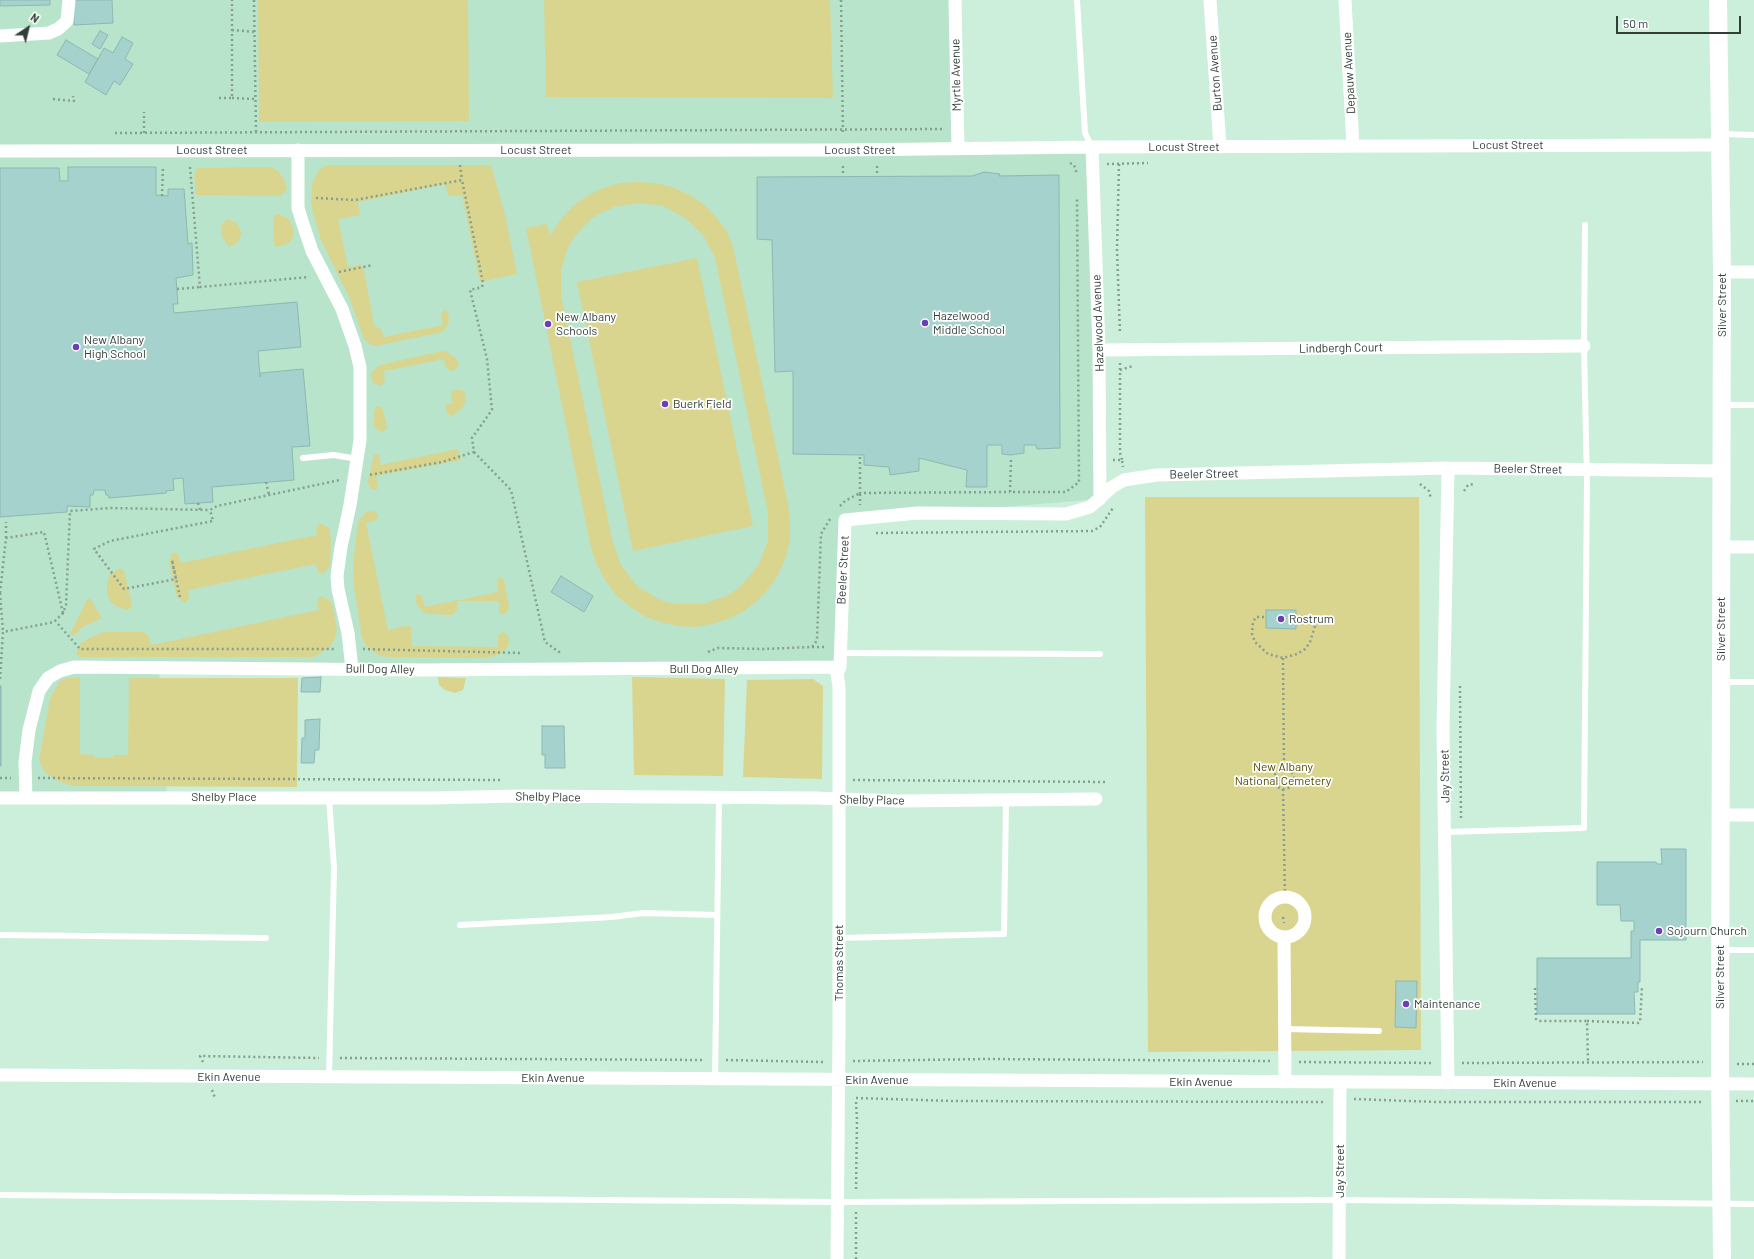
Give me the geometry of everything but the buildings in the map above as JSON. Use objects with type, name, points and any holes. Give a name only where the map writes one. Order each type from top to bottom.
[{"type":"main road","name":"Silver Street","points":[[1718,0],[1722,272],[1720,815],[1720,1084],[1722,1259]]},
{"type":"street","points":[[0,36],[49,33],[58,29],[67,20],[69,0]]},
{"type":"street","name":"Myrtle Avenue","points":[[955,0],[958,149]]},
{"type":"street","name":"Burton Avenue","points":[[1210,0],[1220,147]]},
{"type":"street","name":"Depauw Avenue","points":[[1344,0],[1353,146]]},
{"type":"street","name":"Locust Street","points":[[0,151],[843,150],[1353,146],[1719,139]]},
{"type":"street","name":"Hazelwood Avenue","points":[[1092,147],[1099,350],[1100,499]]},
{"type":"street","points":[[298,150],[300,213],[312,251],[342,309],[359,362],[360,440],[337,576],[338,589],[350,649],[352,669]]},
{"type":"street","points":[[1722,272],[1754,272]]},
{"type":"street","name":"Lindbergh Court","points":[[1099,350],[1584,346]]},
{"type":"street","name":"Beeler Street","points":[[840,667],[845,520],[917,513],[1066,514],[1090,507],[1112,487],[1124,480],[1157,475],[1448,468],[1721,471]]},
{"type":"street","name":"Jay Street","points":[[1448,468],[1443,728],[1446,832],[1448,1083]]},
{"type":"street","points":[[1722,547],[1754,546]]},
{"type":"street","name":"Bull Dog Alley","points":[[26,798],[25,762],[35,703],[39,691],[48,678],[60,671],[74,667],[352,669],[840,667]]},
{"type":"street","name":"Thomas Street","points":[[837,1259],[839,1080],[839,686],[837,674],[840,667]]},
{"type":"street","name":"Shelby Place","points":[[0,798],[147,796],[330,798],[519,796],[839,800],[1096,799]]},
{"type":"street","points":[[1720,815],[1754,815]]},
{"type":"street","points":[[1285,897],[1297,901],[1304,912],[1305,918],[1296,934],[1284,937],[1272,933],[1268,928],[1265,917],[1266,911],[1273,901],[1285,897]]},
{"type":"street","points":[[1284,937],[1285,1082]]},
{"type":"street","name":"Ekin Avenue","points":[[0,1076],[1754,1084]]},
{"type":"street","name":"Jay Street","points":[[1339,1259],[1340,1082]]},
{"type":"lane","points":[[1077,0],[1085,133],[1092,147]]},
{"type":"lane","points":[[1719,139],[1754,135]]},
{"type":"lane","points":[[1446,832],[1584,828],[1587,470],[1584,346],[1585,225]]},
{"type":"lane","points":[[1721,405],[1754,406]]},
{"type":"lane","points":[[303,458],[334,455],[357,459]]},
{"type":"lane","points":[[840,653],[1100,654]]},
{"type":"lane","points":[[1721,682],[1754,682]]},
{"type":"lane","points":[[329,1077],[334,868],[330,798]]},
{"type":"lane","points":[[715,1079],[719,798]]},
{"type":"lane","points":[[839,938],[1004,934],[1006,799]]},
{"type":"lane","points":[[460,925],[612,917],[643,913],[717,915]]},
{"type":"lane","points":[[0,935],[266,938]]},
{"type":"lane","points":[[1720,950],[1754,950]]},
{"type":"lane","points":[[1285,1029],[1379,1031]]},
{"type":"lane","points":[[0,1195],[838,1202],[1339,1200],[1644,1202],[1721,1205],[1754,1204]]},
{"type":"path","points":[[232,0],[232,98]]},
{"type":"path","points":[[254,0],[256,132]]},
{"type":"path","points":[[841,0],[843,150]]},
{"type":"path","points":[[232,30],[255,32]]},
{"type":"path","points":[[53,100],[74,100],[73,96]]},
{"type":"path","points":[[219,98],[256,99]]},
{"type":"path","points":[[115,133],[947,128]]},
{"type":"path","points":[[1065,161],[1074,165],[1077,174],[1077,182]]},
{"type":"path","points":[[1070,163],[1153,163]]},
{"type":"path","points":[[1119,164],[1117,249],[1120,334]]},
{"type":"path","points":[[162,196],[163,167]]},
{"type":"path","points":[[190,167],[200,287]]},
{"type":"path","points":[[836,510],[845,501],[860,493],[1066,492],[1079,482],[1077,190]]},
{"type":"path","points":[[177,289],[324,274],[372,266]]},
{"type":"path","points":[[474,452],[511,490],[544,642],[561,654]]},
{"type":"path","points":[[860,458],[860,493]]},
{"type":"path","points":[[1010,492],[1011,460]]},
{"type":"path","points":[[266,482],[269,495]]},
{"type":"path","points":[[1463,496],[1464,489],[1468,485],[1481,484]]},
{"type":"path","points":[[198,503],[200,510]]},
{"type":"path","points":[[3,632],[54,622],[63,613],[66,605],[70,510],[79,508],[110,508],[210,510]]},
{"type":"path","points":[[702,655],[718,648],[764,649],[812,647],[815,644],[817,639],[821,534],[832,515]]},
{"type":"path","points":[[0,679],[3,632],[0,593],[6,538],[6,522]]},
{"type":"path","points":[[6,538],[44,532],[63,613]]},
{"type":"path","points":[[94,549],[124,589],[176,579],[172,560],[180,597]]},
{"type":"path","points":[[1264,617],[1256,617],[1252,622],[1252,634],[1255,642],[1268,654],[1283,658],[1297,654],[1305,649],[1310,642],[1314,626],[1310,618],[1301,616]]},
{"type":"path","points":[[58,624],[80,649],[350,649],[525,653]]},
{"type":"path","points":[[554,654],[569,654]]},
{"type":"path","points":[[1283,658],[1284,769]]},
{"type":"path","points":[[1460,683],[1461,831]]},
{"type":"path","points":[[1284,769],[1292,774],[1294,780],[1290,788],[1284,789],[1277,787],[1274,778],[1277,772],[1284,769]]},
{"type":"path","points":[[0,778],[505,780]]},
{"type":"path","points":[[851,780],[1106,782]]},
{"type":"path","points":[[1284,789],[1285,897]]},
{"type":"path","points":[[1535,988],[1536,1019],[1539,1021],[1638,1023],[1640,1022],[1642,986]]},
{"type":"path","points":[[1587,1021],[1588,1062]]},
{"type":"path","points":[[1461,1055],[1461,1063]]},
{"type":"path","points":[[215,1098],[200,1056],[824,1062]]},
{"type":"path","points":[[853,1062],[986,1060],[1447,1063],[1707,1062]]},
{"type":"path","points":[[1735,1064],[1754,1064]]},
{"type":"path","points":[[856,1259],[856,1100],[1328,1102],[1328,1110]]},
{"type":"path","points":[[1736,1101],[1754,1101]]},
{"type":"shaded area","name":"New Albany Schools","points":[[0,0],[955,0],[958,149],[1092,147],[1100,499],[845,520],[840,667],[159,668],[167,797],[0,796]]},
{"type":"green space","points":[[258,0],[468,0],[469,121],[259,122]]},
{"type":"green space","points":[[544,0],[830,0],[833,98],[546,97]]},
{"type":"green space","points":[[326,165],[491,165],[506,219],[517,274],[480,282],[462,195],[448,195],[445,184],[358,202],[360,215],[338,219],[348,267],[363,265],[374,325],[382,330],[383,337],[443,325],[441,313],[445,310],[448,312],[449,320],[448,325],[442,332],[376,346],[371,345],[364,339],[350,299],[321,240],[313,213],[311,200],[312,183],[319,170]]},
{"type":"green space","points":[[272,167],[279,172],[285,181],[287,189],[281,196],[196,195],[194,175],[197,168]]},
{"type":"green space","points":[[620,183],[655,183],[672,187],[688,194],[703,204],[726,230],[733,246],[788,504],[790,539],[786,556],[779,573],[770,587],[758,600],[744,611],[729,619],[712,624],[695,627],[677,626],[644,616],[616,595],[605,580],[597,565],[591,548],[526,228],[547,224],[550,236],[561,219],[573,206],[587,196],[603,188]],"holes":[[[639,203],[663,206],[685,218],[703,235],[715,257],[768,513],[768,541],[758,566],[740,587],[729,595],[703,604],[675,604],[662,601],[638,587],[621,565],[612,539],[561,295],[561,270],[568,247],[575,236],[592,218],[614,207]]]},
{"type":"green space","points":[[278,214],[288,218],[293,227],[294,233],[291,241],[277,247],[274,245],[273,217]]},
{"type":"green space","points":[[227,219],[236,222],[242,233],[238,242],[229,247],[221,235],[222,224]]},
{"type":"green space","name":"Buerk Field","points":[[697,258],[753,526],[633,551],[577,282]]},
{"type":"green space","points":[[442,351],[447,352],[456,358],[459,364],[455,370],[451,371],[446,368],[444,359],[384,371],[385,380],[381,386],[374,384],[372,381],[371,373],[380,365]]},
{"type":"green space","points":[[454,389],[462,390],[465,393],[466,400],[463,407],[452,416],[447,414],[445,405],[452,404],[451,394]]},
{"type":"green space","points":[[377,406],[382,407],[386,421],[387,428],[383,432],[376,429],[374,426],[374,411]]},
{"type":"green space","points":[[458,449],[461,460],[376,476],[378,489],[374,490],[369,486],[368,481],[374,454],[379,455],[381,465]]},
{"type":"green space","name":"New Albany National Cemetery","points":[[1145,497],[1419,497],[1421,1050],[1148,1052]]},
{"type":"green space","points":[[370,511],[377,513],[378,517],[377,520],[366,523],[388,630],[405,626],[411,627],[412,646],[498,647],[498,635],[503,632],[508,636],[509,644],[504,651],[495,656],[482,658],[390,657],[380,656],[366,646],[362,638],[354,586],[353,563],[358,522],[366,512]]},
{"type":"green space","points":[[320,523],[329,528],[331,541],[330,566],[323,574],[318,573],[316,564],[188,590],[189,598],[185,603],[177,597],[169,562],[172,553],[178,553],[181,563],[317,535],[316,527]]},
{"type":"green space","points":[[120,568],[124,571],[132,604],[131,608],[126,610],[116,606],[110,601],[107,593],[107,582],[110,574]]},
{"type":"green space","points":[[501,577],[504,580],[509,607],[507,612],[503,615],[499,613],[499,601],[458,601],[457,610],[452,615],[428,614],[423,612],[417,605],[415,598],[417,594],[422,597],[425,607],[498,592],[497,579]]},
{"type":"green space","points":[[322,596],[330,601],[333,606],[337,630],[330,647],[314,657],[80,657],[76,654],[81,643],[104,632],[143,632],[148,635],[151,645],[319,610],[317,600]]},
{"type":"green space","points":[[88,598],[91,600],[102,618],[83,627],[73,636],[70,634]]},
{"type":"green space","points":[[80,677],[80,754],[93,755],[96,758],[113,758],[114,755],[128,755],[129,678],[298,678],[297,787],[73,786],[55,780],[44,771],[39,760],[50,698],[60,681],[67,678]]},
{"type":"green space","points":[[438,677],[466,678],[463,690],[455,693],[445,690],[439,685]]},
{"type":"green space","points":[[632,677],[725,679],[723,776],[634,775]]},
{"type":"green space","points":[[813,679],[823,686],[822,779],[743,777],[747,680]]},
{"type":"place","name":"Hazelwood Middle School","points":[[925,323]]},
{"type":"place","name":"New Albany Schools","points":[[548,324]]},
{"type":"place","name":"New Albany High School","points":[[76,347]]},
{"type":"place","name":"Buerk Field","points":[[665,404]]},
{"type":"place","name":"Rostrum","points":[[1281,619]]},
{"type":"place","name":"Sojourn Church","points":[[1659,931]]},
{"type":"place","name":"Maintenance","points":[[1406,1004]]}]
